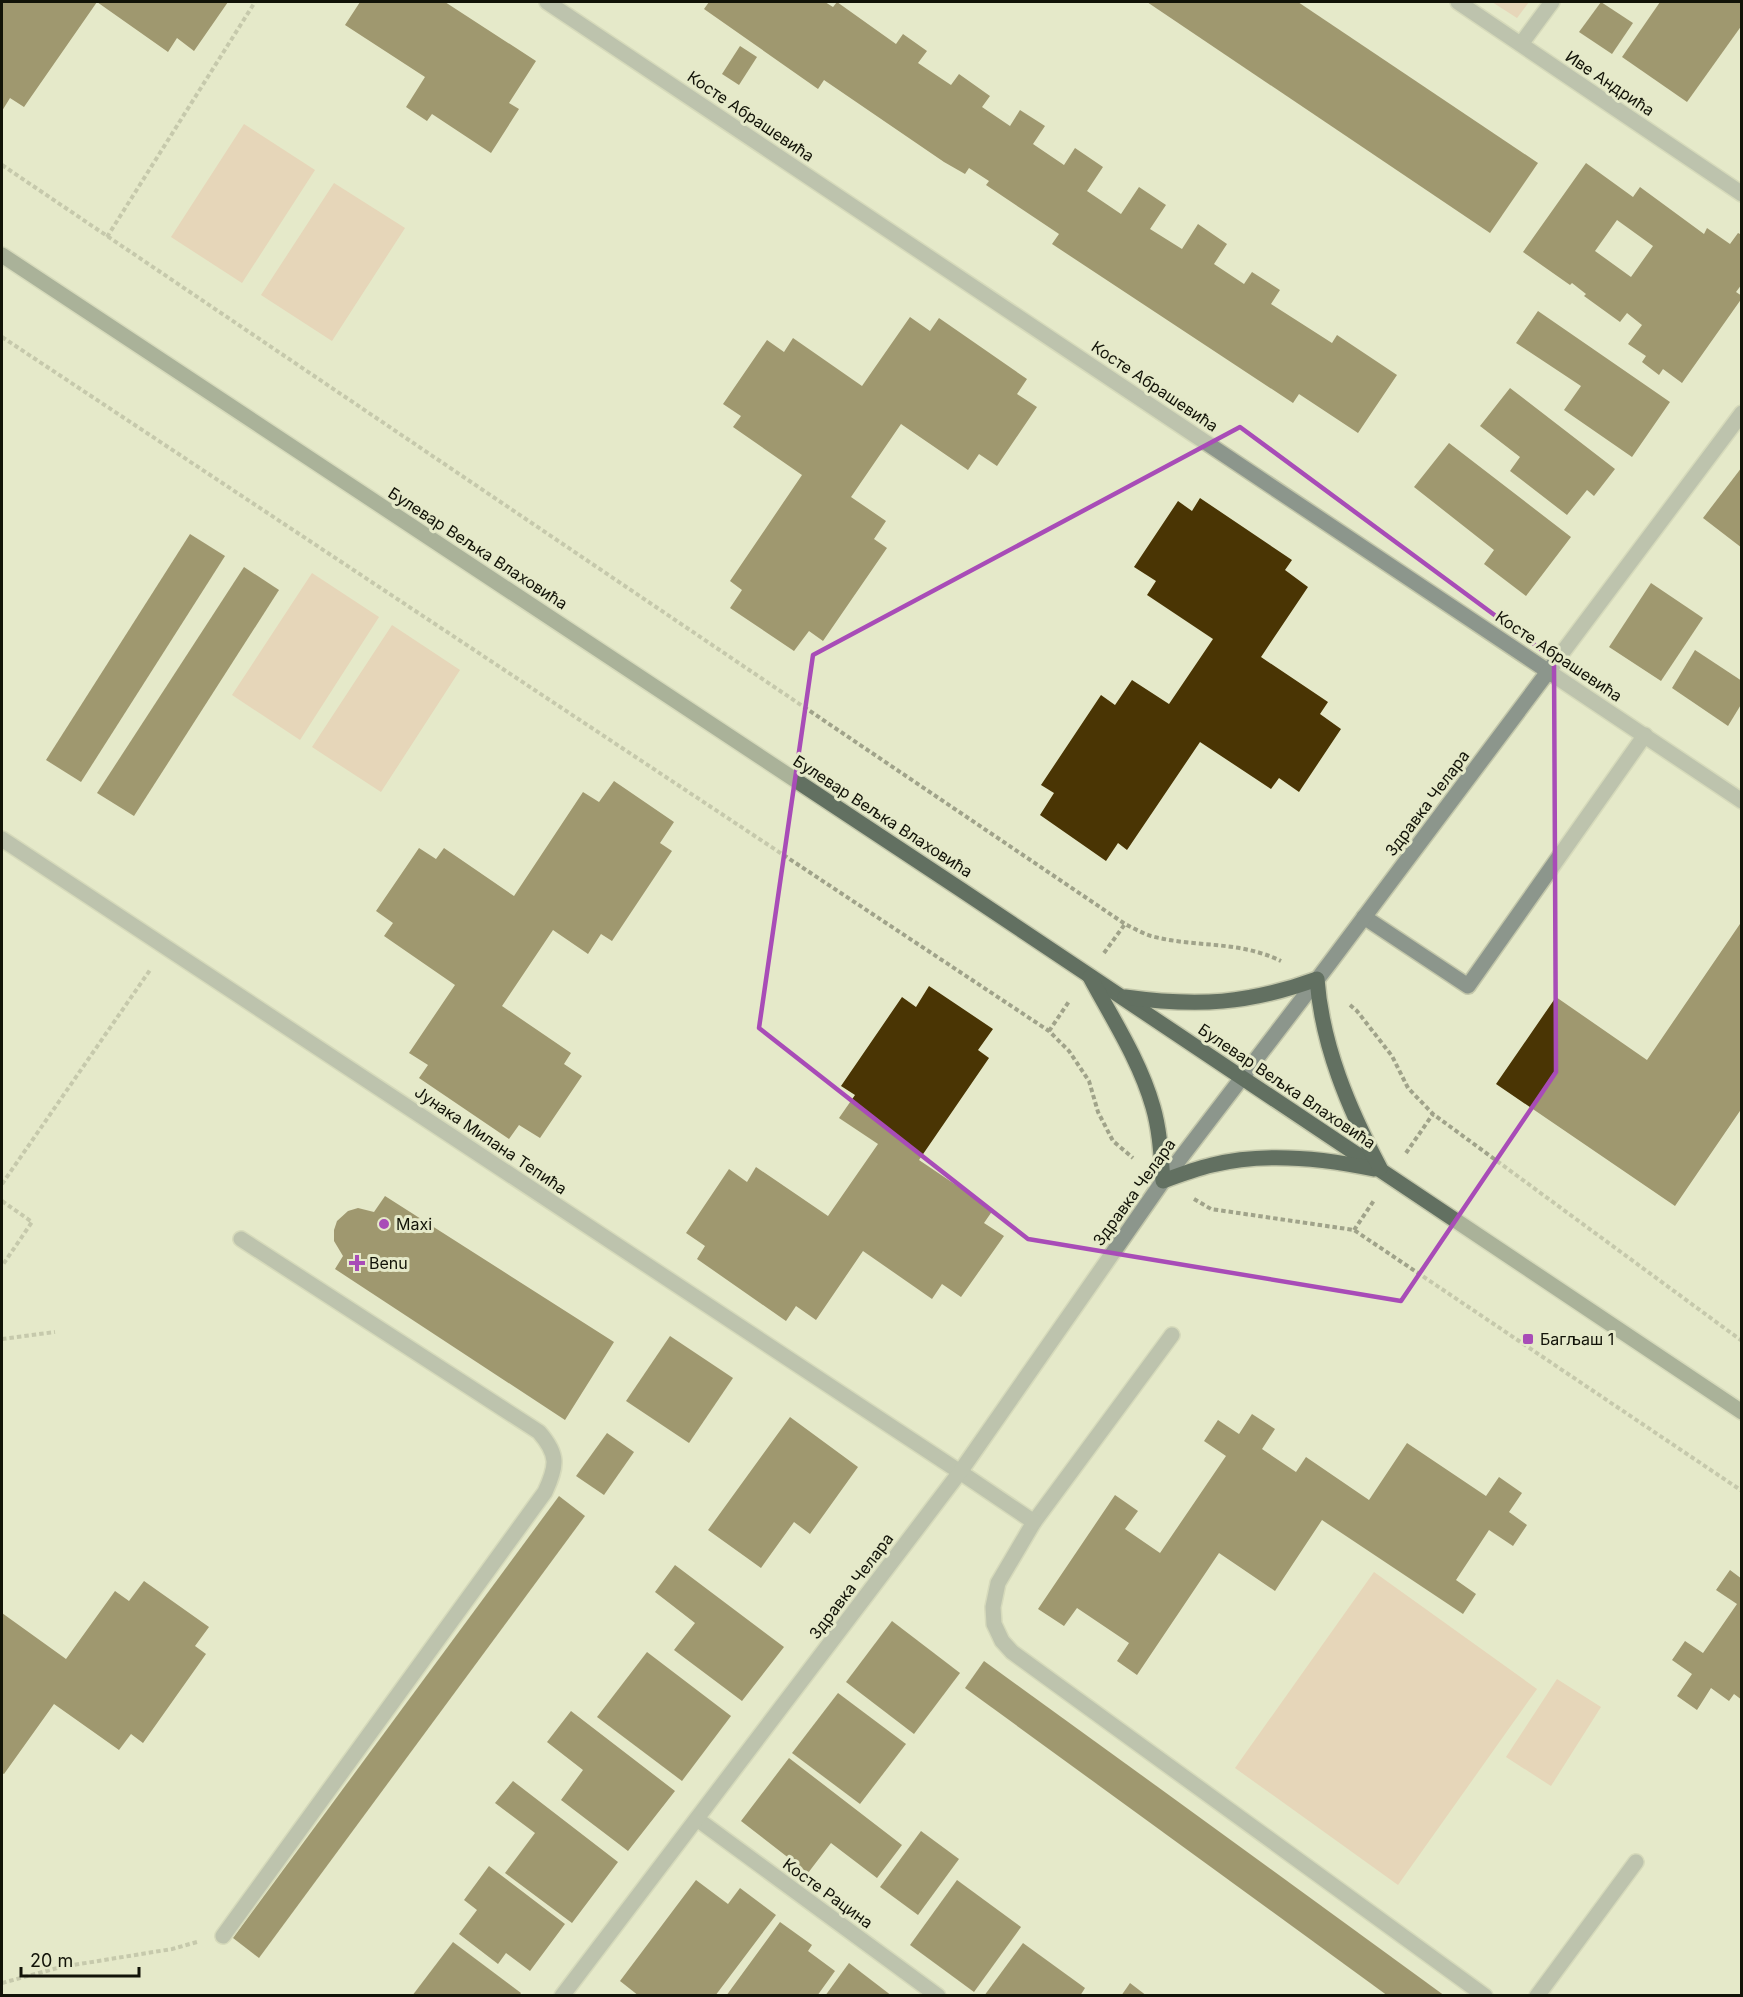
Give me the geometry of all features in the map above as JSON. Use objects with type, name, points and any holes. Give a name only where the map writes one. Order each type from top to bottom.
[{"type":"main road","name":"Булевар Вељка Влаховића","points":[[2,255],[1088,974],[1742,1412]]},
{"type":"main road","points":[[1088,974],[1133,1056],[1153,1106],[1160,1142],[1163,1181],[1213,1165],[1256,1159],[1309,1160],[1381,1170]]},
{"type":"main road","points":[[1122,997],[1165,1002],[1205,1003],[1285,991],[1317,979],[1319,1007],[1340,1082],[1358,1126],[1381,1170]]},
{"type":"street","name":"Косте Абрашевића","points":[[548,2],[1742,801]]},
{"type":"street","name":"Иве Андрића","points":[[1458,2],[1742,194]]},
{"type":"street","points":[[1521,44],[1552,2]]},
{"type":"street","name":"Здравка Челара","points":[[562,1995],[960,1472],[1163,1181],[1742,413]]},
{"type":"street","points":[[1364,917],[1468,986],[1645,735]]},
{"type":"street","name":"Јунака Милана Тепића","points":[[2,839],[1035,1522]]},
{"type":"street","points":[[223,1936],[545,1492],[553,1473],[555,1459],[550,1444],[540,1432],[242,1239]]},
{"type":"street","points":[[1172,1335],[1035,1522],[998,1583],[993,1607],[994,1624],[1002,1641],[1012,1652],[1485,1995]]},
{"type":"street","name":"Косте Рацина","points":[[697,1819],[938,1995]]},
{"type":"street","points":[[1537,1995],[1636,1862]]},
{"type":"path","points":[[107,237],[255,2]]},
{"type":"path","points":[[2,165],[1125,924],[1150,936],[1194,943],[1232,945],[1268,955],[1317,979],[1357,1011],[1392,1056],[1408,1088],[1433,1114],[1742,1341]]},
{"type":"path","points":[[2,337],[1049,1031],[1069,1051],[1089,1081],[1098,1112],[1113,1141],[1163,1181],[1211,1209],[1354,1230],[1742,1491]]},
{"type":"path","points":[[2,1184],[165,947]]},
{"type":"path","points":[[2,1201],[32,1222],[2,1266]]},
{"type":"path","points":[[2,1340],[55,1332]]},
{"type":"path","points":[[2,1983],[61,1967],[172,1949],[223,1936]]},
{"type":"highlighted area","points":[[1240,427],[1554,659],[1556,1072],[1401,1301],[1028,1239],[759,1028],[813,655]]},
{"type":"shaded area","points":[[1492,2],[1529,2],[1517,18]]},
{"type":"shaded area","points":[[244,124],[315,170],[242,283],[171,237]]},
{"type":"shaded area","points":[[334,183],[405,228],[332,341],[261,295]]},
{"type":"shaded area","points":[[312,573],[379,617],[300,740],[232,695]]},
{"type":"shaded area","points":[[392,625],[460,670],[381,792],[312,747]]},
{"type":"shaded area","points":[[1374,1572],[1537,1689],[1398,1885],[1235,1768]]},
{"type":"shaded area","points":[[1557,1679],[1601,1707],[1551,1786],[1506,1757]]},
{"type":"building","points":[[2,2],[97,2],[24,107],[10,98],[2,111]]},
{"type":"building","points":[[97,2],[228,2],[194,51],[177,38],[168,52]]},
{"type":"building","points":[[360,2],[445,2],[536,61],[509,103],[519,109],[491,153],[432,114],[427,121],[406,107],[425,77],[345,25]]},
{"type":"building","points":[[709,2],[825,2],[833,7],[837,2],[896,44],[903,34],[927,51],[918,63],[951,85],[959,74],[990,96],[982,107],[1010,126],[1020,110],[1045,126],[1033,144],[1064,165],[1075,148],[1103,167],[1087,191],[1121,214],[1139,187],[1166,205],[1150,229],[1182,249],[1198,224],[1227,244],[1214,264],[1244,284],[1252,272],[1280,290],[1271,304],[1332,343],[1337,335],[1397,375],[1358,433],[1299,394],[1293,403],[1052,244],[1059,234],[986,185],[989,181],[969,168],[965,174],[944,162],[824,80],[818,89],[704,9]]},
{"type":"building","points":[[1147,2],[1298,2],[1538,163],[1490,233]]},
{"type":"building","points":[[1601,2],[1633,23],[1612,54],[1579,32]]},
{"type":"building","points":[[1660,2],[1742,2],[1742,25],[1687,102],[1622,57]]},
{"type":"building","points":[[740,46],[757,57],[739,85],[722,74]]},
{"type":"building","points":[[1586,163],[1633,197],[1640,187],[1704,234],[1707,228],[1730,244],[1738,233],[1742,235],[1742,284],[1736,292],[1742,298],[1682,383],[1663,369],[1659,375],[1642,362],[1646,356],[1628,344],[1642,325],[1627,313],[1620,322],[1584,296],[1586,294],[1572,283],[1570,285],[1523,252]],"holes":[[[1617,220],[1653,246],[1631,277],[1595,251]]]},
{"type":"building","points":[[1538,311],[1670,402],[1632,457],[1564,410],[1581,386],[1516,343]]},
{"type":"building","points":[[910,317],[930,331],[939,318],[1027,379],[1017,394],[1037,407],[997,466],[979,454],[968,470],[901,424],[851,497],[886,521],[874,539],[887,548],[823,641],[809,631],[794,651],[730,608],[742,590],[730,581],[802,475],[733,427],[741,416],[723,404],[767,340],[784,352],[793,338],[862,386]]},
{"type":"building","points":[[1510,388],[1615,469],[1594,496],[1587,490],[1567,515],[1510,471],[1520,457],[1480,426]]},
{"type":"building","points":[[1449,443],[1571,537],[1526,596],[1484,564],[1494,550],[1414,487]]},
{"type":"building","points":[[1742,467],[1742,548],[1703,518]]},
{"type":"building","points":[[1200,498],[1292,560],[1285,570],[1308,587],[1261,657],[1328,702],[1320,714],[1341,729],[1299,792],[1279,778],[1271,789],[1200,742],[1127,850],[1118,843],[1106,861],[1040,815],[1054,793],[1041,785],[1101,695],[1115,705],[1132,680],[1169,704],[1213,639],[1147,595],[1156,581],[1134,567],[1178,501],[1192,511]]},
{"type":"building","points":[[190,534],[225,556],[81,782],[46,760]]},
{"type":"building","points":[[244,567],[279,590],[134,816],[97,793]]},
{"type":"building","points":[[1651,583],[1703,618],[1661,681],[1609,647]]},
{"type":"building","points":[[1695,650],[1742,681],[1742,703],[1728,726],[1672,688]]},
{"type":"building","points":[[614,781],[674,822],[660,843],[672,851],[612,941],[601,934],[588,954],[553,930],[502,1006],[571,1053],[564,1064],[582,1076],[540,1138],[519,1125],[509,1139],[419,1078],[428,1065],[409,1053],[455,985],[384,936],[393,923],[376,911],[419,848],[436,859],[444,848],[514,896],[583,792],[599,802]]},
{"type":"building","points":[[1742,921],[1742,1108],[1675,1206],[1496,1084],[1556,997],[1647,1060]]},
{"type":"building","points":[[929,986],[993,1029],[978,1050],[989,1058],[919,1160],[993,1210],[984,1223],[1004,1236],[961,1297],[942,1284],[932,1299],[863,1251],[816,1320],[796,1306],[786,1321],[697,1259],[705,1246],[686,1233],[729,1169],[747,1182],[756,1167],[828,1216],[878,1144],[839,1118],[855,1095],[841,1086],[902,997],[916,1007]]},
{"type":"building","points":[[385,1196],[614,1342],[565,1420],[335,1269],[343,1256],[334,1241],[337,1221],[348,1211],[358,1208],[374,1212]]},
{"type":"building","points":[[670,1336],[733,1378],[689,1443],[626,1401]]},
{"type":"building","points":[[1252,1414],[1275,1429],[1262,1449],[1296,1472],[1306,1457],[1369,1500],[1407,1443],[1486,1496],[1499,1477],[1522,1493],[1509,1512],[1527,1525],[1513,1546],[1489,1530],[1456,1580],[1476,1594],[1463,1614],[1322,1520],[1275,1591],[1219,1553],[1137,1675],[1117,1661],[1129,1643],[1077,1608],[1064,1626],[1038,1609],[1115,1495],[1138,1511],[1125,1529],[1160,1553],[1226,1456],[1204,1441],[1218,1420],[1239,1434]]},
{"type":"building","points":[[790,1417],[858,1467],[810,1534],[794,1522],[761,1568],[708,1530]]},
{"type":"building","points":[[607,1433],[634,1452],[604,1495],[576,1476]]},
{"type":"building","points":[[559,1496],[585,1516],[259,1958],[233,1938]]},
{"type":"building","points":[[675,1565],[784,1647],[742,1701],[674,1650],[695,1623],[655,1592]]},
{"type":"building","points":[[1730,1570],[1742,1579],[1742,1700],[1734,1694],[1729,1701],[1711,1688],[1697,1710],[1677,1696],[1692,1674],[1672,1660],[1685,1641],[1703,1653],[1737,1604],[1716,1590]]},
{"type":"building","points":[[144,1581],[209,1627],[195,1646],[206,1654],[143,1743],[131,1734],[119,1750],[54,1704],[4,1774],[2,1773],[2,1613],[66,1659],[115,1591],[129,1601]]},
{"type":"building","points":[[892,1621],[960,1673],[914,1734],[846,1682]]},
{"type":"building","points":[[647,1652],[731,1716],[682,1781],[597,1717]]},
{"type":"building","points":[[984,1661],[1445,1996],[1388,1996],[965,1688]]},
{"type":"building","points":[[838,1693],[906,1744],[860,1804],[792,1753]]},
{"type":"building","points":[[571,1711],[675,1791],[628,1851],[561,1800],[583,1770],[547,1742]]},
{"type":"building","points":[[789,1758],[902,1845],[877,1878],[831,1843],[808,1873],[741,1821]]},
{"type":"building","points":[[513,1781],[618,1862],[572,1923],[505,1873],[535,1833],[495,1803]]},
{"type":"building","points":[[921,1831],[959,1859],[918,1915],[880,1887]]},
{"type":"building","points":[[489,1866],[565,1924],[530,1971],[506,1953],[498,1964],[459,1934],[477,1910],[464,1900]]},
{"type":"building","points":[[696,1880],[728,1904],[740,1888],[776,1915],[715,1996],[639,1996],[620,1981]]},
{"type":"building","points":[[957,1880],[1021,1927],[974,1992],[910,1945]]},
{"type":"building","points":[[780,1922],[812,1945],[808,1951],[835,1971],[817,1996],[726,1996]]},
{"type":"building","points":[[453,1942],[521,1993],[519,1996],[412,1996]]},
{"type":"building","points":[[1023,1943],[1085,1988],[1080,1996],[984,1996]]},
{"type":"building","points":[[849,1963],[892,1996],[825,1996]]},
{"type":"building","points":[[1130,1983],[1147,1996],[1121,1996]]},
{"type":"place","name":"Maxi","points":[[384,1224]]},
{"type":"place","name":"Benu","points":[[357,1263]]},
{"type":"place","name":"Багљаш 1","points":[[1528,1339]]}]
